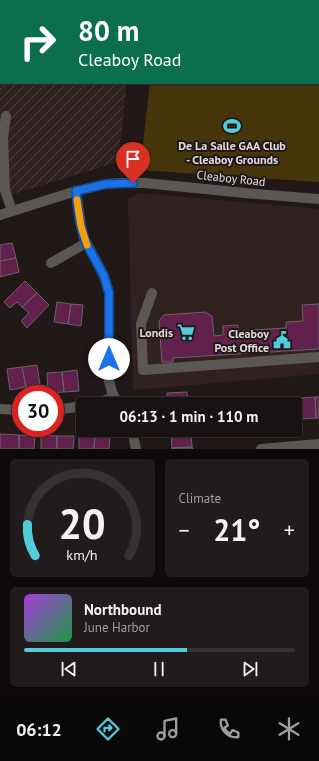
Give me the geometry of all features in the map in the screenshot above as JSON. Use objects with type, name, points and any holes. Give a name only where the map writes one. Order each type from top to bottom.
[{"type":"street","points":[[6,116],[3,138],[5,190],[12,211]]},
{"type":"street","name":"Cleaboy Road","points":[[0,215],[76,191],[106,184],[121,183],[145,183],[319,199]]},
{"type":"street","points":[[76,191],[81,226],[86,243],[104,276],[109,293],[109,373],[110,387],[114,397]]},
{"type":"street","points":[[51,263],[86,243]]},
{"type":"street","points":[[152,293],[141,324],[143,370],[319,357]]},
{"type":"street","points":[[64,409],[76,407]]},
{"type":"street","points":[[0,409],[12,410]]},
{"type":"street","points":[[133,437],[136,449]]},
{"type":"street","points":[[261,449],[319,444]]},
{"type":"shaded area","points":[[0,84],[127,84],[118,162],[0,198]]},
{"type":"shaded area","name":"De La Salle GAA Club - Cleaboy Grounds","points":[[150,84],[319,84],[319,182],[140,170]]},
{"type":"shaded area","points":[[140,193],[319,209],[319,374],[133,390],[128,199]]},
{"type":"building","points":[[12,243],[16,258],[0,261],[0,245]]},
{"type":"building","points":[[16,258],[19,272],[0,277],[0,261]]},
{"type":"building","points":[[25,281],[37,293],[22,307],[17,302],[10,308],[4,302]]},
{"type":"building","points":[[37,293],[49,305],[27,328],[21,321],[29,313],[22,307]]},
{"type":"building","points":[[57,302],[71,304],[68,324],[54,322]]},
{"type":"building","points":[[71,304],[83,305],[81,326],[68,324]]},
{"type":"building","points":[[319,304],[319,349],[173,358],[173,362],[162,362],[159,321],[164,315],[205,312],[212,316],[214,336],[223,335],[223,326],[238,325],[238,331],[286,328],[286,322],[303,321],[302,305]]},
{"type":"building","points":[[37,365],[40,385],[26,385],[22,367]]},
{"type":"building","points":[[22,367],[26,385],[12,385],[12,390],[10,390],[7,369]]},
{"type":"building","points":[[77,370],[79,391],[64,392],[62,372]]},
{"type":"building","points":[[62,372],[63,385],[48,385],[47,373]]},
{"type":"building","points":[[187,392],[187,397],[167,397],[167,393]]},
{"type":"building","points":[[315,397],[319,397],[319,418],[316,418]]},
{"type":"building","points":[[315,397],[316,418],[302,419],[302,398]]},
{"type":"building","points":[[0,434],[12,435],[12,437],[19,437],[19,449],[0,449]]},
{"type":"building","points":[[74,436],[73,449],[57,449],[57,437]]},
{"type":"building","points":[[19,437],[35,437],[34,449],[19,449]]},
{"type":"building","points":[[41,437],[57,437],[57,449],[41,449]]},
{"type":"building","points":[[79,437],[95,437],[94,449],[79,449]]},
{"type":"building","points":[[95,437],[110,437],[109,449],[94,449]]},
{"type":"building","points":[[171,437],[191,437],[192,447],[172,448]]},
{"type":"building","points":[[192,447],[193,449],[172,449],[172,448]]},
{"type":"slow traffic","points":[[77,200],[81,226],[87,245]]},
{"type":"place","name":"De La Salle GAA Club - Cleaboy Grounds","points":[[232,126]]},
{"type":"place","name":"Londis","points":[[186,332]]},
{"type":"place","name":"Cleaboy Post Office","points":[[282,340]]},
{"type":"route","points":[[109,359],[109,293],[104,276],[84,238],[76,191],[106,184],[133,183]]}]
